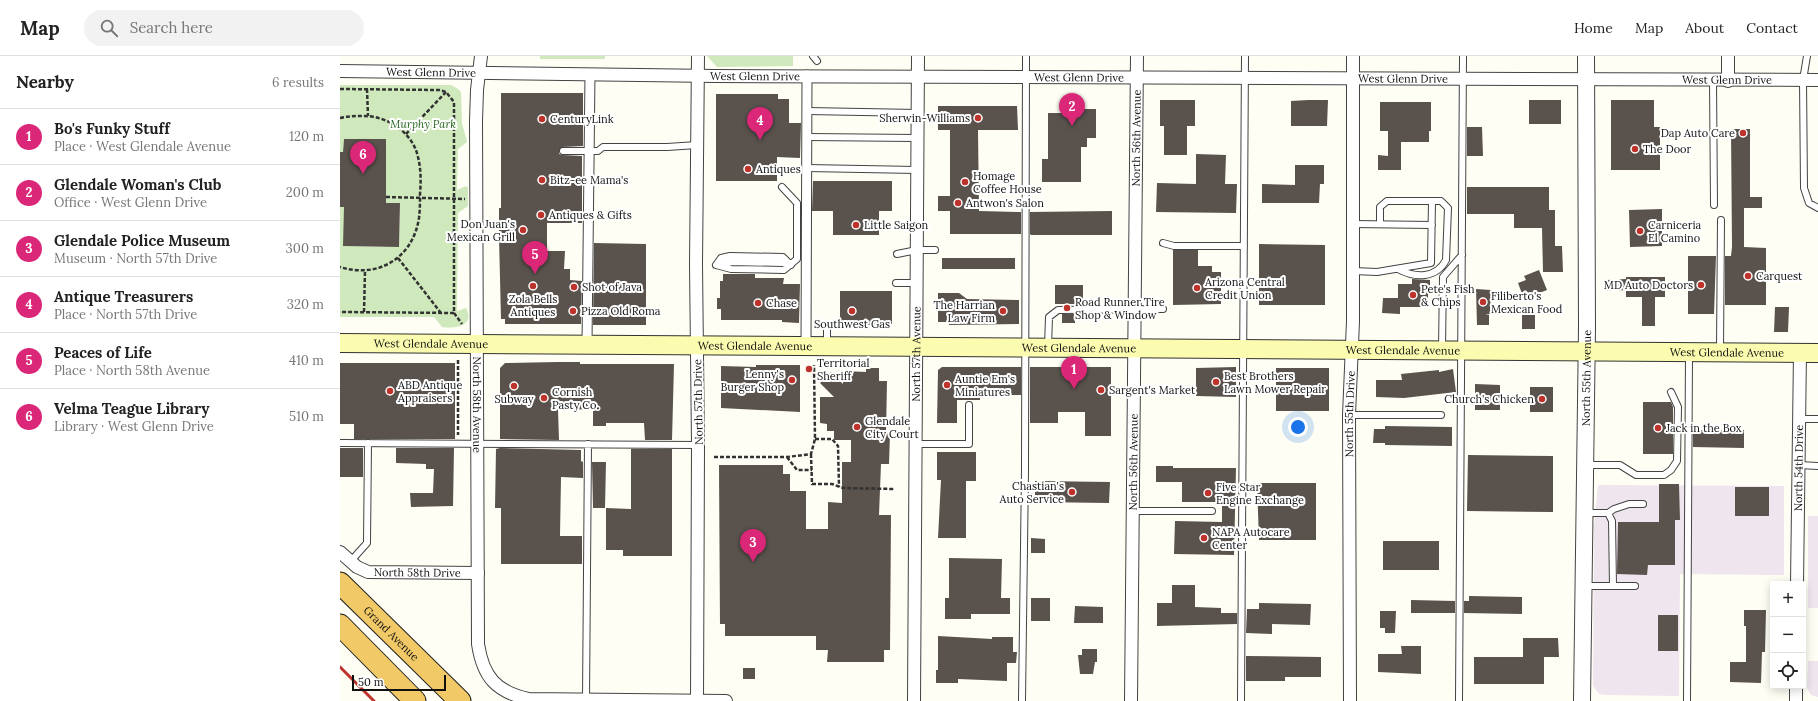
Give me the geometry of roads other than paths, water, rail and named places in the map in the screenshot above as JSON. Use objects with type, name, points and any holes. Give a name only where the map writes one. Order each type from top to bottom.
[{"type":"highway","name":"Grand Avenue","points":[[340,583],[460,701]]},
{"type":"highway","points":[[340,625],[415,701]]},
{"type":"main road","name":"West Glendale Avenue","points":[[340,343],[1026,346],[1818,353]]},
{"type":"street","name":"North 58th Avenue","points":[[481,56],[476,121],[478,644],[481,663],[490,680],[506,692],[523,698],[586,700]]},
{"type":"street","name":"North 57th Drive","points":[[697,701],[698,56]]},
{"type":"street","name":"North 57th Avenue","points":[[914,701],[918,56]]},
{"type":"street","name":"North 56th Avenue","points":[[1132,701],[1136,348],[1137,56]]},
{"type":"street","name":"North 55th Drive","points":[[1350,701],[1349,416],[1353,271],[1353,56]]},
{"type":"street","name":"North 55th Avenue","points":[[1582,701],[1587,350],[1586,56]]},
{"type":"street","points":[[1728,56],[1728,81]]},
{"type":"street","name":"West Glenn Drive","points":[[340,70],[698,75],[1137,76],[1713,81],[1818,80]]},
{"type":"street","points":[[587,344],[590,74]]},
{"type":"street","points":[[806,346],[807,75]]},
{"type":"street","name":"North 54th Drive","points":[[1798,581],[1800,352]]},
{"type":"street","name":"North 58th Drive","points":[[340,552],[350,562],[368,572],[478,573]]},
{"type":"street","points":[[1796,689],[1796,701]]},
{"type":"street","points":[[586,700],[726,701]]},
{"type":"lane","points":[[1022,701],[1026,346],[1026,56]]},
{"type":"lane","points":[[1242,701],[1245,56]]},
{"type":"lane","points":[[1459,701],[1463,56]]},
{"type":"lane","points":[[1807,56],[1803,80],[1804,188],[1809,202],[1818,208]]},
{"type":"lane","points":[[1713,81],[1714,205]]},
{"type":"lane","points":[[807,111],[918,113]]},
{"type":"lane","points":[[807,138],[917,138]]},
{"type":"lane","points":[[563,151],[598,151],[603,147],[667,147],[697,145]]},
{"type":"lane","points":[[807,168],[917,170]]},
{"type":"lane","points":[[782,187],[797,203],[797,259],[791,265],[784,270],[731,270],[716,265],[721,258],[730,256],[783,257],[791,265]]},
{"type":"lane","points":[[1380,224],[1380,207],[1387,201],[1441,201],[1448,208],[1446,260],[1442,267],[1434,274],[1426,275],[1409,274],[1398,269]]},
{"type":"lane","points":[[1353,271],[1377,272],[1431,263],[1432,201]]},
{"type":"lane","points":[[1720,352],[1721,220]]},
{"type":"lane","points":[[1353,224],[1432,225]]},
{"type":"lane","points":[[1163,243],[1174,246],[1244,246]]},
{"type":"lane","points":[[897,254],[917,250],[935,250]]},
{"type":"lane","points":[[1442,349],[1443,277],[1462,255]]},
{"type":"lane","points":[[896,283],[917,283]]},
{"type":"lane","points":[[1048,347],[1049,317],[1058,310],[1136,308],[1163,309]]},
{"type":"lane","points":[[827,326],[827,346]]},
{"type":"lane","points":[[1687,701],[1689,352]]},
{"type":"lane","points":[[1585,465],[1620,466],[1636,475],[1664,475],[1671,470],[1677,461],[1678,407],[1671,392]]},
{"type":"lane","points":[[916,444],[969,444],[969,405]]},
{"type":"lane","points":[[1349,416],[1441,415]]},
{"type":"lane","points":[[1799,419],[1818,419]]},
{"type":"lane","points":[[340,443],[698,445]]},
{"type":"lane","points":[[350,562],[367,543],[368,443]]},
{"type":"lane","points":[[586,700],[588,444]]},
{"type":"lane","points":[[1799,465],[1818,466]]},
{"type":"lane","points":[[1584,513],[1608,513],[1625,505],[1643,504]]},
{"type":"lane","points":[[1133,511],[1212,511]]},
{"type":"lane","points":[[1608,513],[1612,521],[1613,586]]},
{"type":"lane","points":[[1583,586],[1635,586]]},
{"type":"railway","points":[[340,667],[374,701]]},
{"type":"place","name":"Sherwin-Williams","points":[[978,118]]},
{"type":"place","name":"CenturyLink","points":[[542,119]]},
{"type":"place","name":"Glendale Woman's Club","points":[[1072,126]]},
{"type":"place","name":"Dap Auto Care","points":[[1743,133]]},
{"type":"place","name":"Antique Treasurers","points":[[760,140]]},
{"type":"place","name":"The Door","points":[[1635,149]]},
{"type":"place","name":"Antiques","points":[[748,169]]},
{"type":"place","name":"Velma Teague Library","points":[[363,174]]},
{"type":"place","name":"Bitz-ee Mama's","points":[[542,180]]},
{"type":"place","name":"Homage Coffee House","points":[[965,182]]},
{"type":"place","name":"Antwon's Salon","points":[[958,203]]},
{"type":"place","name":"Antiques & Gifts","points":[[541,215]]},
{"type":"place","name":"Little Saigon","points":[[856,225]]},
{"type":"place","name":"Don Juan's Mexican Grill","points":[[523,230]]},
{"type":"place","name":"Carniceria El Camino","points":[[1640,231]]},
{"type":"place","name":"Peaces of Life","points":[[535,274]]},
{"type":"place","name":"Carquest","points":[[1748,276]]},
{"type":"place","name":"MD Auto Doctors","points":[[1701,285]]},
{"type":"place","name":"Zola Bells Antiques","points":[[533,286]]},
{"type":"place","name":"Shot of Java","points":[[574,287]]},
{"type":"place","name":"Arizona Central Credit Union","points":[[1197,288]]},
{"type":"place","name":"Pete's Fish & Chips","points":[[1413,295]]},
{"type":"place","name":"Filiberto's Mexican Food","points":[[1483,302]]},
{"type":"place","name":"Chase","points":[[758,303]]},
{"type":"place","name":"Road Runner Tire Shop & Window","points":[[1067,308]]},
{"type":"place","name":"Pizza Old Roma","points":[[573,311]]},
{"type":"place","name":"Southwest Gas","points":[[852,311]]},
{"type":"place","name":"The Harrian Law Firm","points":[[1003,311]]},
{"type":"place","name":"Territorial Sheriff","points":[[809,369]]},
{"type":"place","name":"Lenny's Burger Shop","points":[[792,380]]},
{"type":"place","name":"Best Brothers Lawn Mower Repair","points":[[1216,382]]},
{"type":"place","name":"Auntie Em's Miniatures","points":[[947,385]]},
{"type":"place","name":"Subway","points":[[514,386]]},
{"type":"place","name":"Bo's Funky Stuff","points":[[1074,389]]},
{"type":"place","name":"Sargent's Market","points":[[1101,390]]},
{"type":"place","name":"ABD Antique Appraisers","points":[[390,391]]},
{"type":"place","name":"Cornish Pasty Co.","points":[[544,398]]},
{"type":"place","name":"Church's Chicken","points":[[1542,399]]},
{"type":"place","name":"Glendale City Court","points":[[857,427]]},
{"type":"place","name":"Jack in the Box","points":[[1658,428]]},
{"type":"place","name":"Chastian's Auto Service","points":[[1072,492]]},
{"type":"place","name":"Five Star Engine Exchange","points":[[1208,493]]},
{"type":"place","name":"NAPA Autocare Center","points":[[1204,538]]},
{"type":"place","name":"Glendale Police Museum","points":[[753,562]]},
{"type":"park label","name":"Murphy Park","points":[[423,124]]}]
